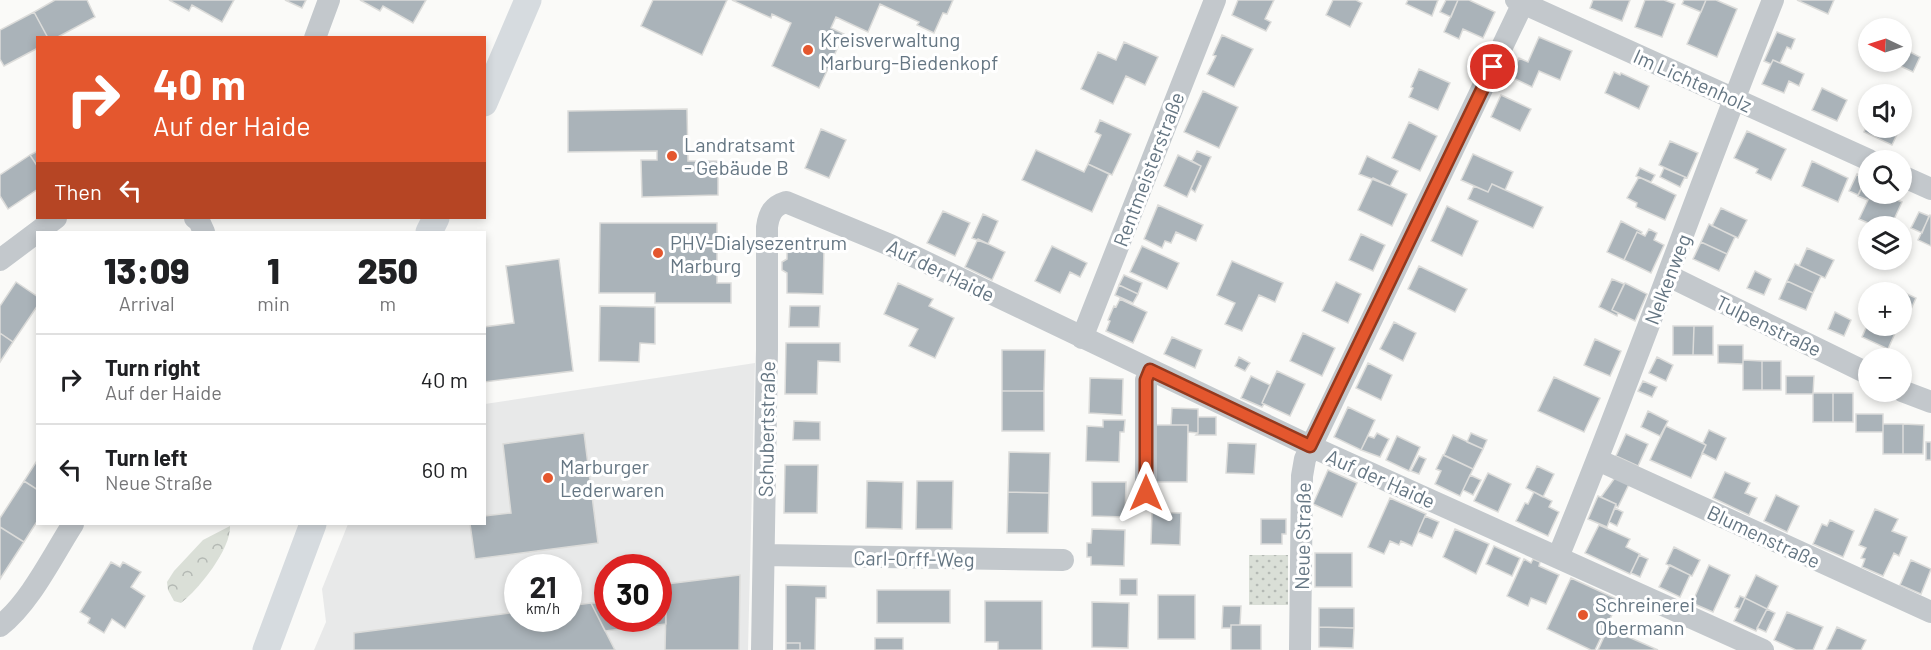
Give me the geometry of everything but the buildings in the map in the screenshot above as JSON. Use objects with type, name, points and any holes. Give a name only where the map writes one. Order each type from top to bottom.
[{"type":"main road","points":[[486,99],[528,0]]},
{"type":"main road","points":[[266,650],[313,525]]},
{"type":"street","points":[[316,36],[329,0]]},
{"type":"street","name":"Rentmeisterstraße","points":[[1082,338],[1215,0]]},
{"type":"street","name":"Nelkenweg","points":[[1558,557],[1598,460],[1773,0]]},
{"type":"street","name":"Im Lichtenholz","points":[[1520,2],[1858,155]]},
{"type":"street","name":"Neue Straße","points":[[1300,650],[1302,476],[1310,446],[1520,2]]},
{"type":"street","points":[[1912,180],[1931,189]]},
{"type":"street","name":"Auf der Haide","points":[[773,209],[786,202],[890,245],[1310,446],[1762,650]]},
{"type":"street","name":"Schubertstraße","points":[[762,650],[767,226],[773,209]]},
{"type":"street","points":[[39,231],[55,219]]},
{"type":"street","points":[[0,260],[36,233]]},
{"type":"street","name":"Tulpenstraße","points":[[1668,276],[1858,369]]},
{"type":"street","points":[[1146,493],[1146,380],[1150,370]]},
{"type":"street","points":[[1912,395],[1931,402]]},
{"type":"street","name":"Blumenstraße","points":[[1598,460],[1931,612]]},
{"type":"street","points":[[0,626],[23,602],[72,525]]},
{"type":"street","name":"Carl-Orff-Weg","points":[[764,555],[1064,560]]},
{"type":"shaded area","points":[[755,363],[748,650],[314,650],[326,622],[322,589],[348,525],[486,525],[486,404]]},
{"type":"green space","points":[[230,526],[229,535],[220,557],[205,579],[181,603],[174,601],[168,590],[167,582],[174,571],[203,540]]},
{"type":"green space","points":[[1249,555],[1288,555],[1288,605],[1249,605]]},
{"type":"place","name":"Kreisverwaltung Marburg-Biedenkopf","points":[[808,50]]},
{"type":"place","name":"Landratsamt - Gebäude B","points":[[672,156]]},
{"type":"place","name":"PHV-Dialysezentrum Marburg","points":[[658,253]]},
{"type":"place","name":"Marburger Lederwaren","points":[[548,478]]},
{"type":"place","name":"Schreinerei Obermann","points":[[1583,615]]},
{"type":"route","points":[[1146,493],[1146,380],[1150,370],[1310,446],[1493,67]]}]
